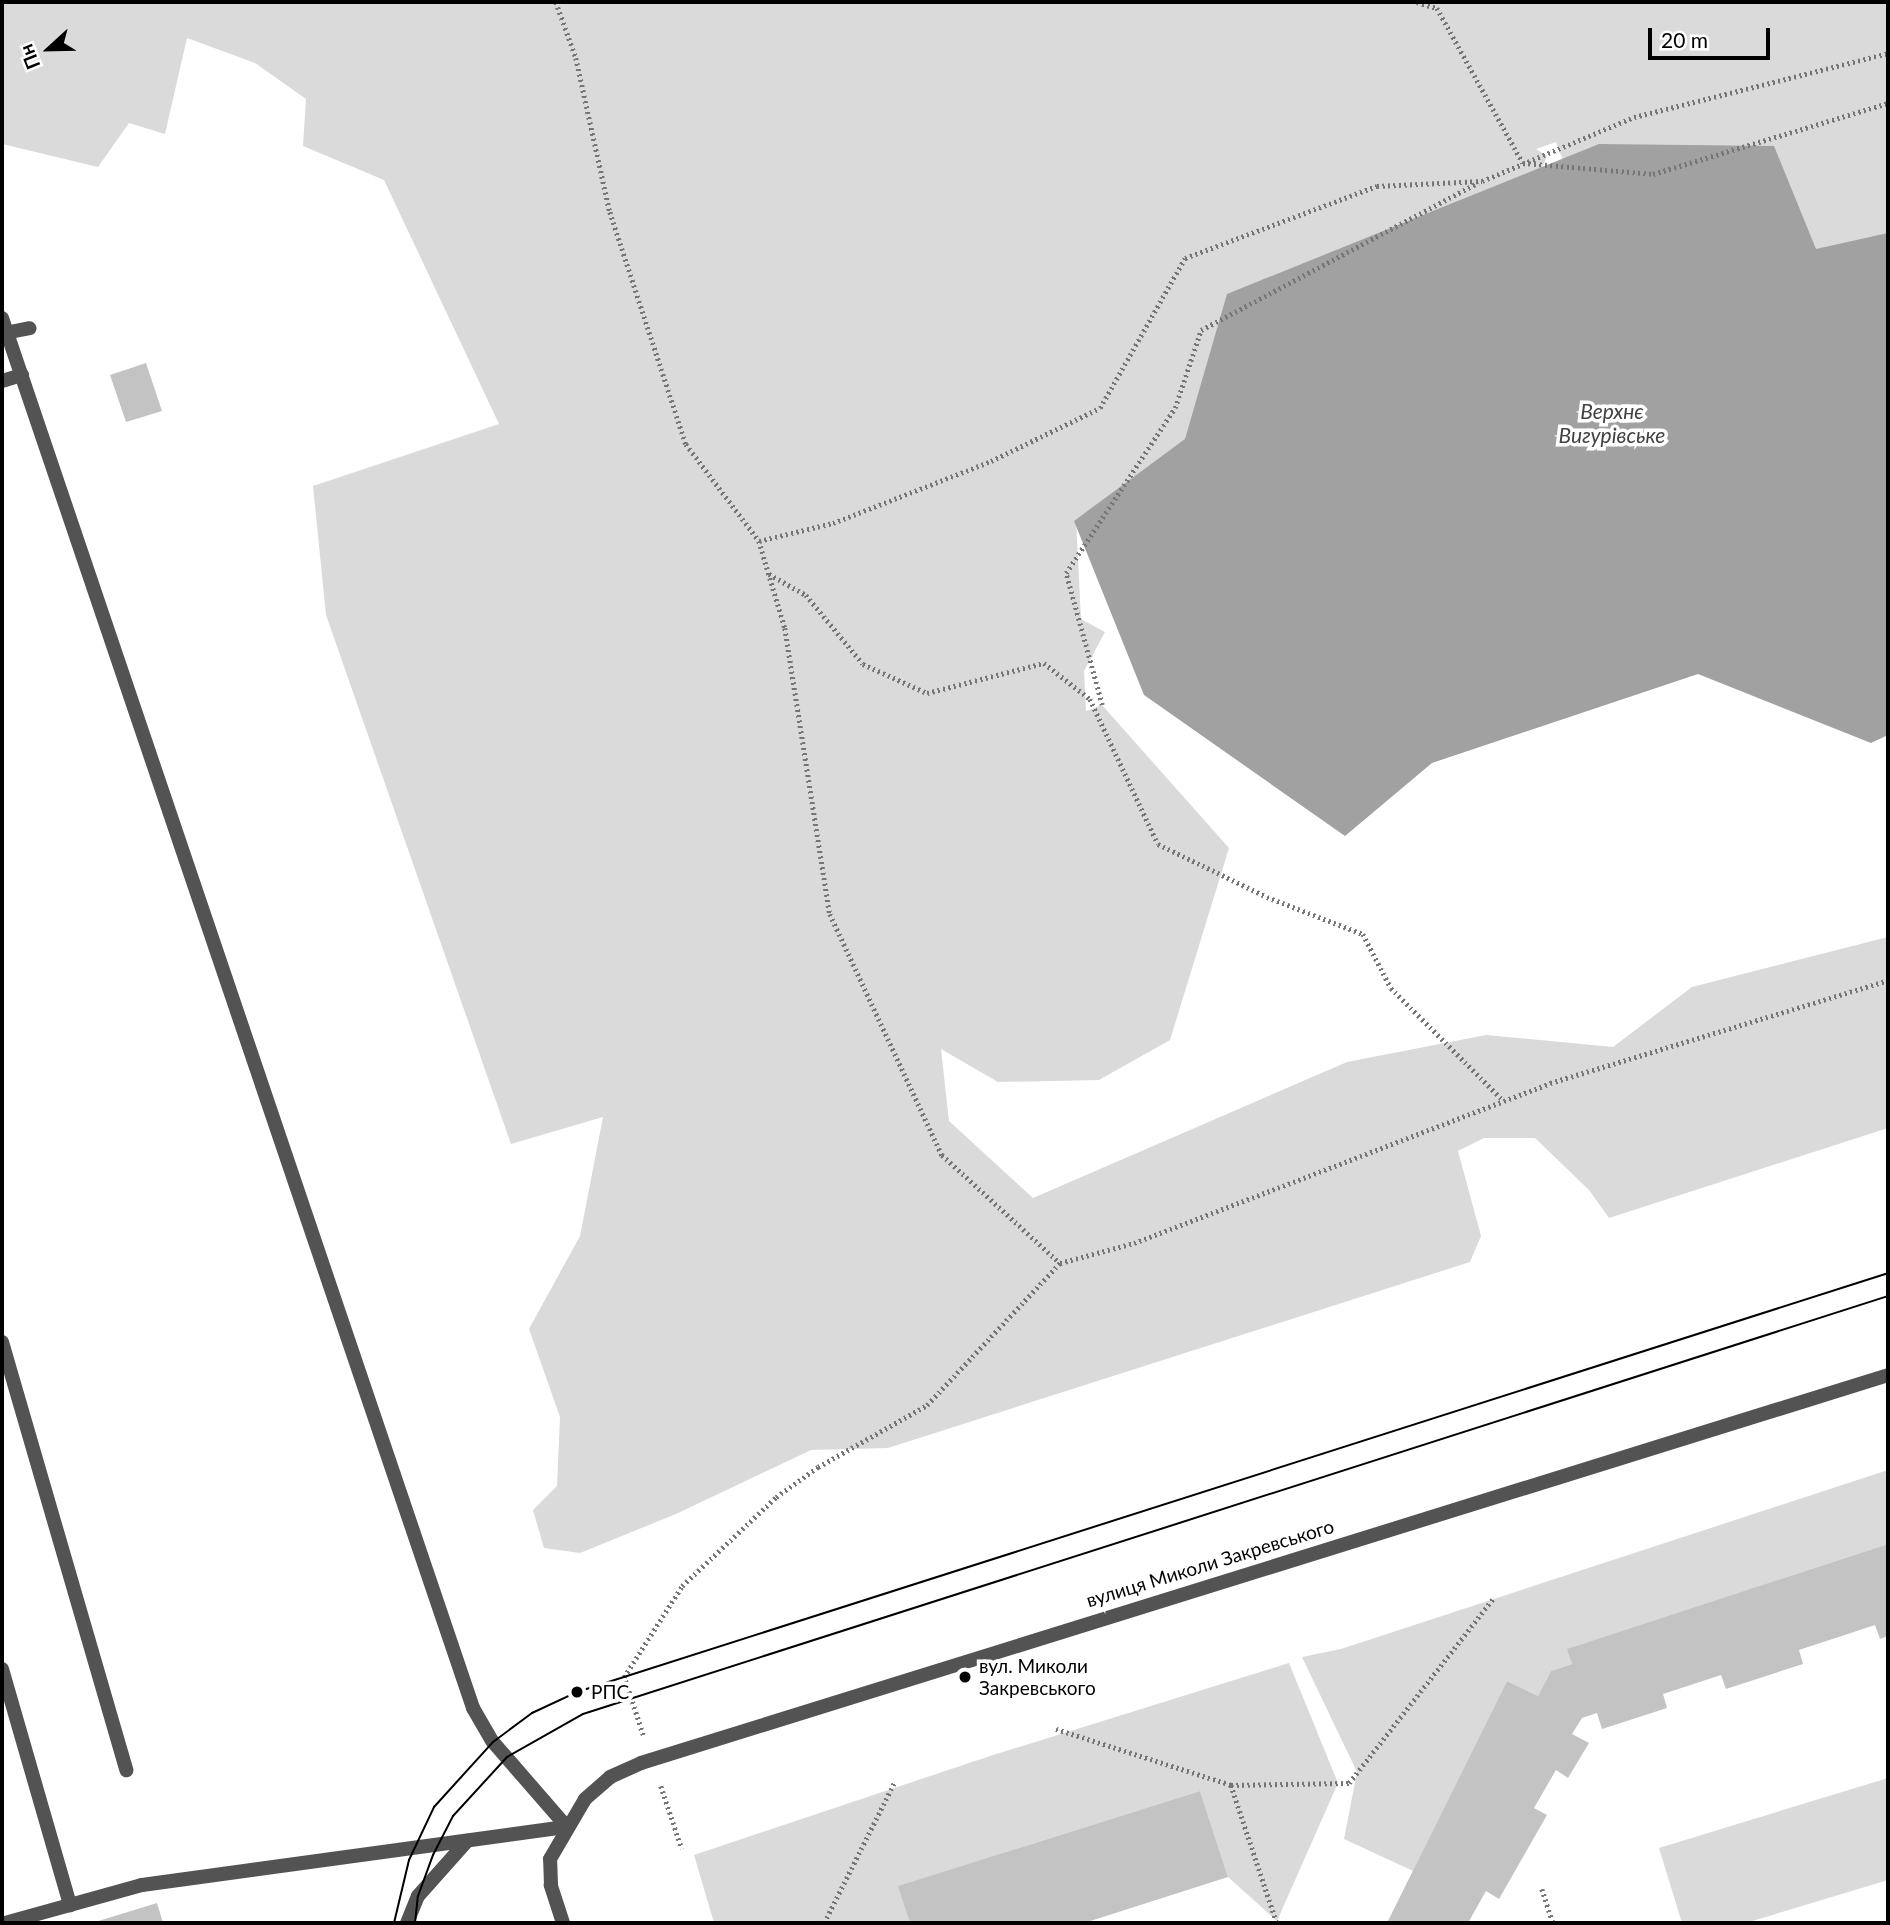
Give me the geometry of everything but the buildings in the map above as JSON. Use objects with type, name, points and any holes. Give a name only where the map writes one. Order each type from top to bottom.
[{"type":"street","points":[[2,318],[5,334],[22,376],[473,1708],[493,1742],[567,1827]]},
{"type":"street","points":[[5,334],[30,328]]},
{"type":"street","points":[[2,382],[22,376]]},
{"type":"street","points":[[2,1342],[126,1770]]},
{"type":"street","name":"вулиця Миколи Закревського","points":[[564,1923],[551,1885],[550,1859],[585,1798],[610,1777],[652,1760],[1888,1375]]},
{"type":"street","points":[[2,1669],[70,1905]]},
{"type":"street","points":[[5,1923],[142,1885],[567,1827]]},
{"type":"street","points":[[407,1923],[418,1896],[467,1841]]},
{"type":"path","points":[[556,2],[576,58],[610,212],[686,444],[759,541],[769,574],[785,628],[830,914],[942,1155],[1060,1263]]},
{"type":"path","points":[[1417,2],[1437,8],[1523,163]]},
{"type":"path","points":[[1102,705],[1066,573],[1175,408],[1201,331],[1482,181],[1634,117],[1888,53]]},
{"type":"path","points":[[1523,163],[1653,174],[1888,103]]},
{"type":"path","points":[[759,541],[833,523],[991,461],[1100,408],[1185,258],[1377,186],[1482,181]]},
{"type":"path","points":[[769,574],[806,595],[863,664],[927,693],[1044,663],[1090,699],[1158,844],[1266,897],[1363,934],[1391,988],[1503,1100]]},
{"type":"path","points":[[682,1849],[624,1677],[682,1586],[776,1497],[818,1467],[927,1405],[1060,1263],[1134,1243],[1503,1100],[1888,980]]},
{"type":"path","points":[[1056,1730],[1231,1785],[1349,1783],[1493,1599]]},
{"type":"path","points":[[824,1923],[895,1781]]},
{"type":"path","points":[[1231,1785],[1278,1923]]},
{"type":"path","points":[[1542,1889],[1553,1923]]},
{"type":"shaded area","points":[[2,2],[1888,2],[1888,296],[1584,216],[1556,142],[1536,149],[1547,156],[1525,209],[1204,441],[1076,520],[1081,619],[1105,632],[1084,671],[1086,711],[1102,705],[1229,848],[1170,1040],[1099,1080],[998,1082],[941,1049],[949,1121],[1033,1198],[1347,1062],[1486,1035],[1613,1047],[1692,987],[1888,937],[1888,1128],[1609,1218],[1589,1190],[1535,1138],[1484,1138],[1458,1151],[1481,1236],[1470,1262],[888,1448],[811,1450],[676,1514],[580,1553],[544,1548],[533,1510],[557,1486],[560,1417],[529,1329],[580,1236],[603,1117],[511,1144],[326,615],[313,486],[499,424],[384,180],[303,146],[306,99],[255,63],[187,38],[165,134],[129,123],[98,167],[2,144]]},
{"type":"shaded area","points":[[1888,1470],[1888,1544],[1568,1649],[1572,1664],[1551,1671],[1538,1696],[1507,1681],[1413,1871],[1344,1839],[1357,1772],[1302,1657],[1341,1649]]},
{"type":"shaded area","points":[[1289,1663],[1338,1783],[1277,1921],[1228,1877],[1200,1791],[899,1886],[910,1923],[714,1923],[694,1855],[990,1756]]},
{"type":"shaded area","points":[[1888,1778],[1888,1880],[1746,1923],[1682,1923],[1659,1848]]},
{"type":"water","name":"Верхнє Вигурівське","points":[[1599,144],[1774,146],[1816,249],[1888,233],[1888,735],[1871,743],[1698,674],[1432,763],[1345,836],[1144,695],[1074,521],[1185,439],[1227,294]]},
{"type":"tram line","points":[[394,1923],[409,1860],[434,1807],[493,1742],[532,1713],[577,1692],[1888,1273]]},
{"type":"tram line","points":[[415,1923],[418,1896],[433,1855],[453,1816],[507,1757],[583,1714],[1888,1296]]},
{"type":"place","name":"вул. Миколи Закревського","points":[[965,1677]]},
{"type":"place","name":"РПС","points":[[577,1692]]}]
